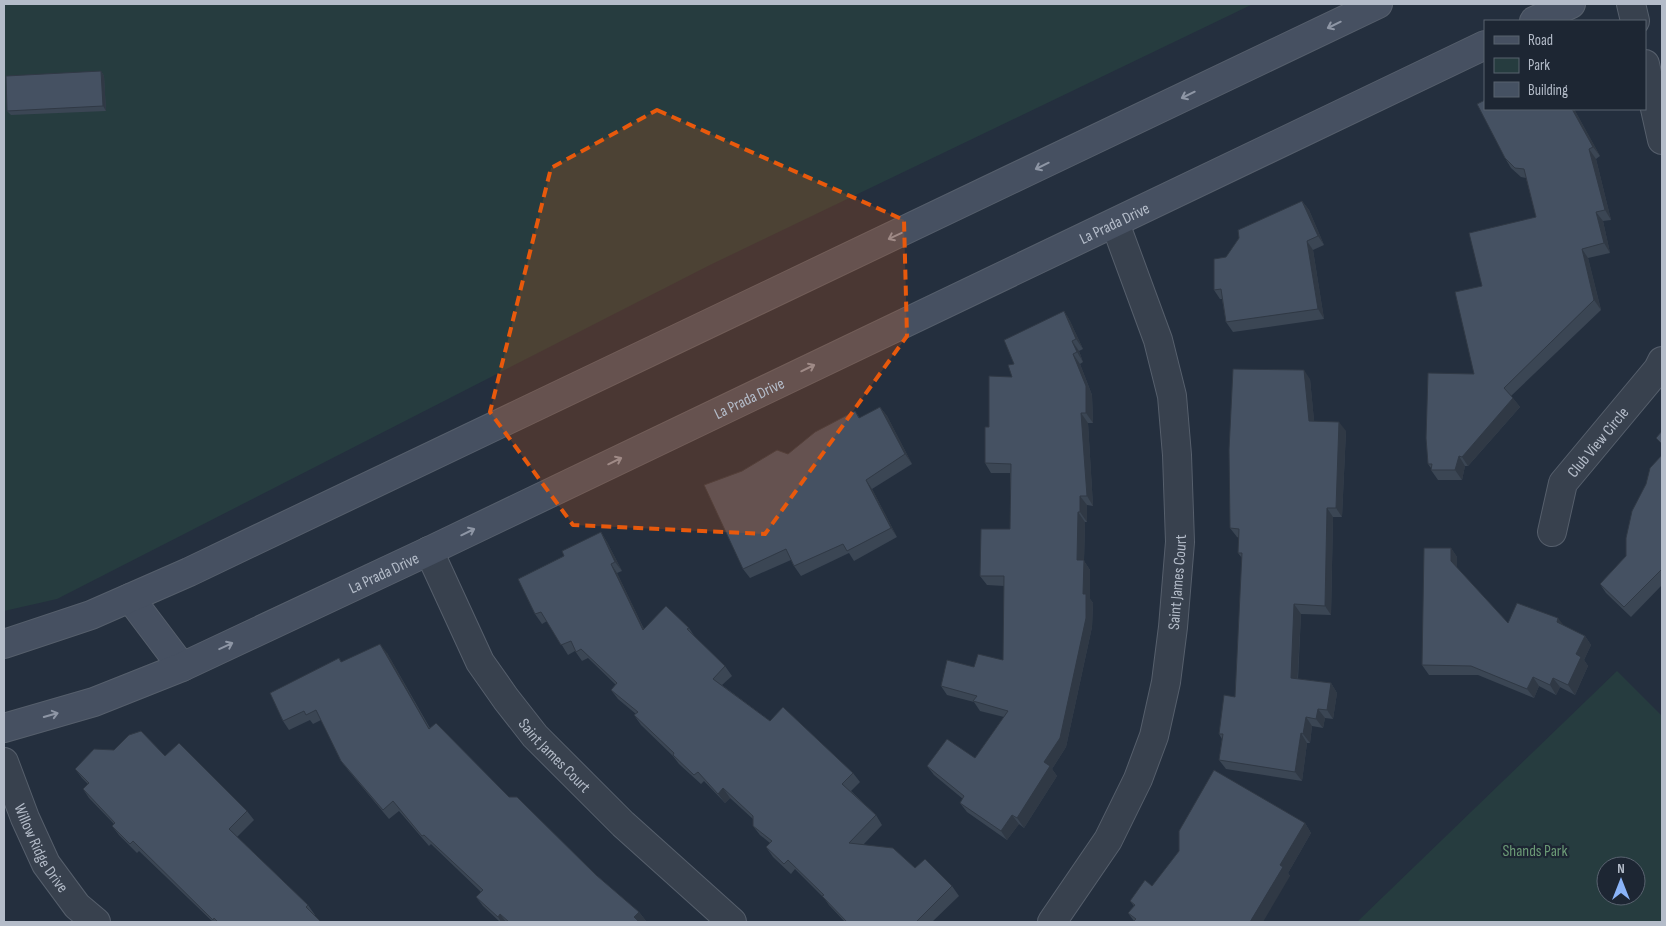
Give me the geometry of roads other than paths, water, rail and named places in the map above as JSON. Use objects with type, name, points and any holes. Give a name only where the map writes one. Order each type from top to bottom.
[{"type":"main road","points":[[4,644],[91,615],[216,559],[1378,4]]},
{"type":"main road","points":[[1536,20],[1571,4]]},
{"type":"main road","name":"La Prada Drive","points":[[4,728],[94,702],[182,667],[429,551],[1484,45]]},
{"type":"main road","points":[[130,598],[182,667]]},
{"type":"street","points":[[1631,4],[1635,20]]},
{"type":"street","points":[[1646,68],[1662,140]]},
{"type":"street","name":"Saint James Court","points":[[1052,922],[1108,840],[1138,780],[1154,736],[1166,682],[1173,627],[1180,542],[1177,455],[1172,396],[1158,340],[1115,223]]},
{"type":"street","name":"Club View Circle","points":[[1552,532],[1563,483],[1658,369],[1662,361]]},
{"type":"street","name":"Saint James Court","points":[[429,551],[480,662],[506,700],[535,736],[623,824],[732,922]]},
{"type":"street","name":"Willow Ridge Drive","points":[[4,762],[25,818],[46,864],[77,906],[96,922]]},
{"type":"park label","name":"Shands Park","points":[[1535,850]]}]
